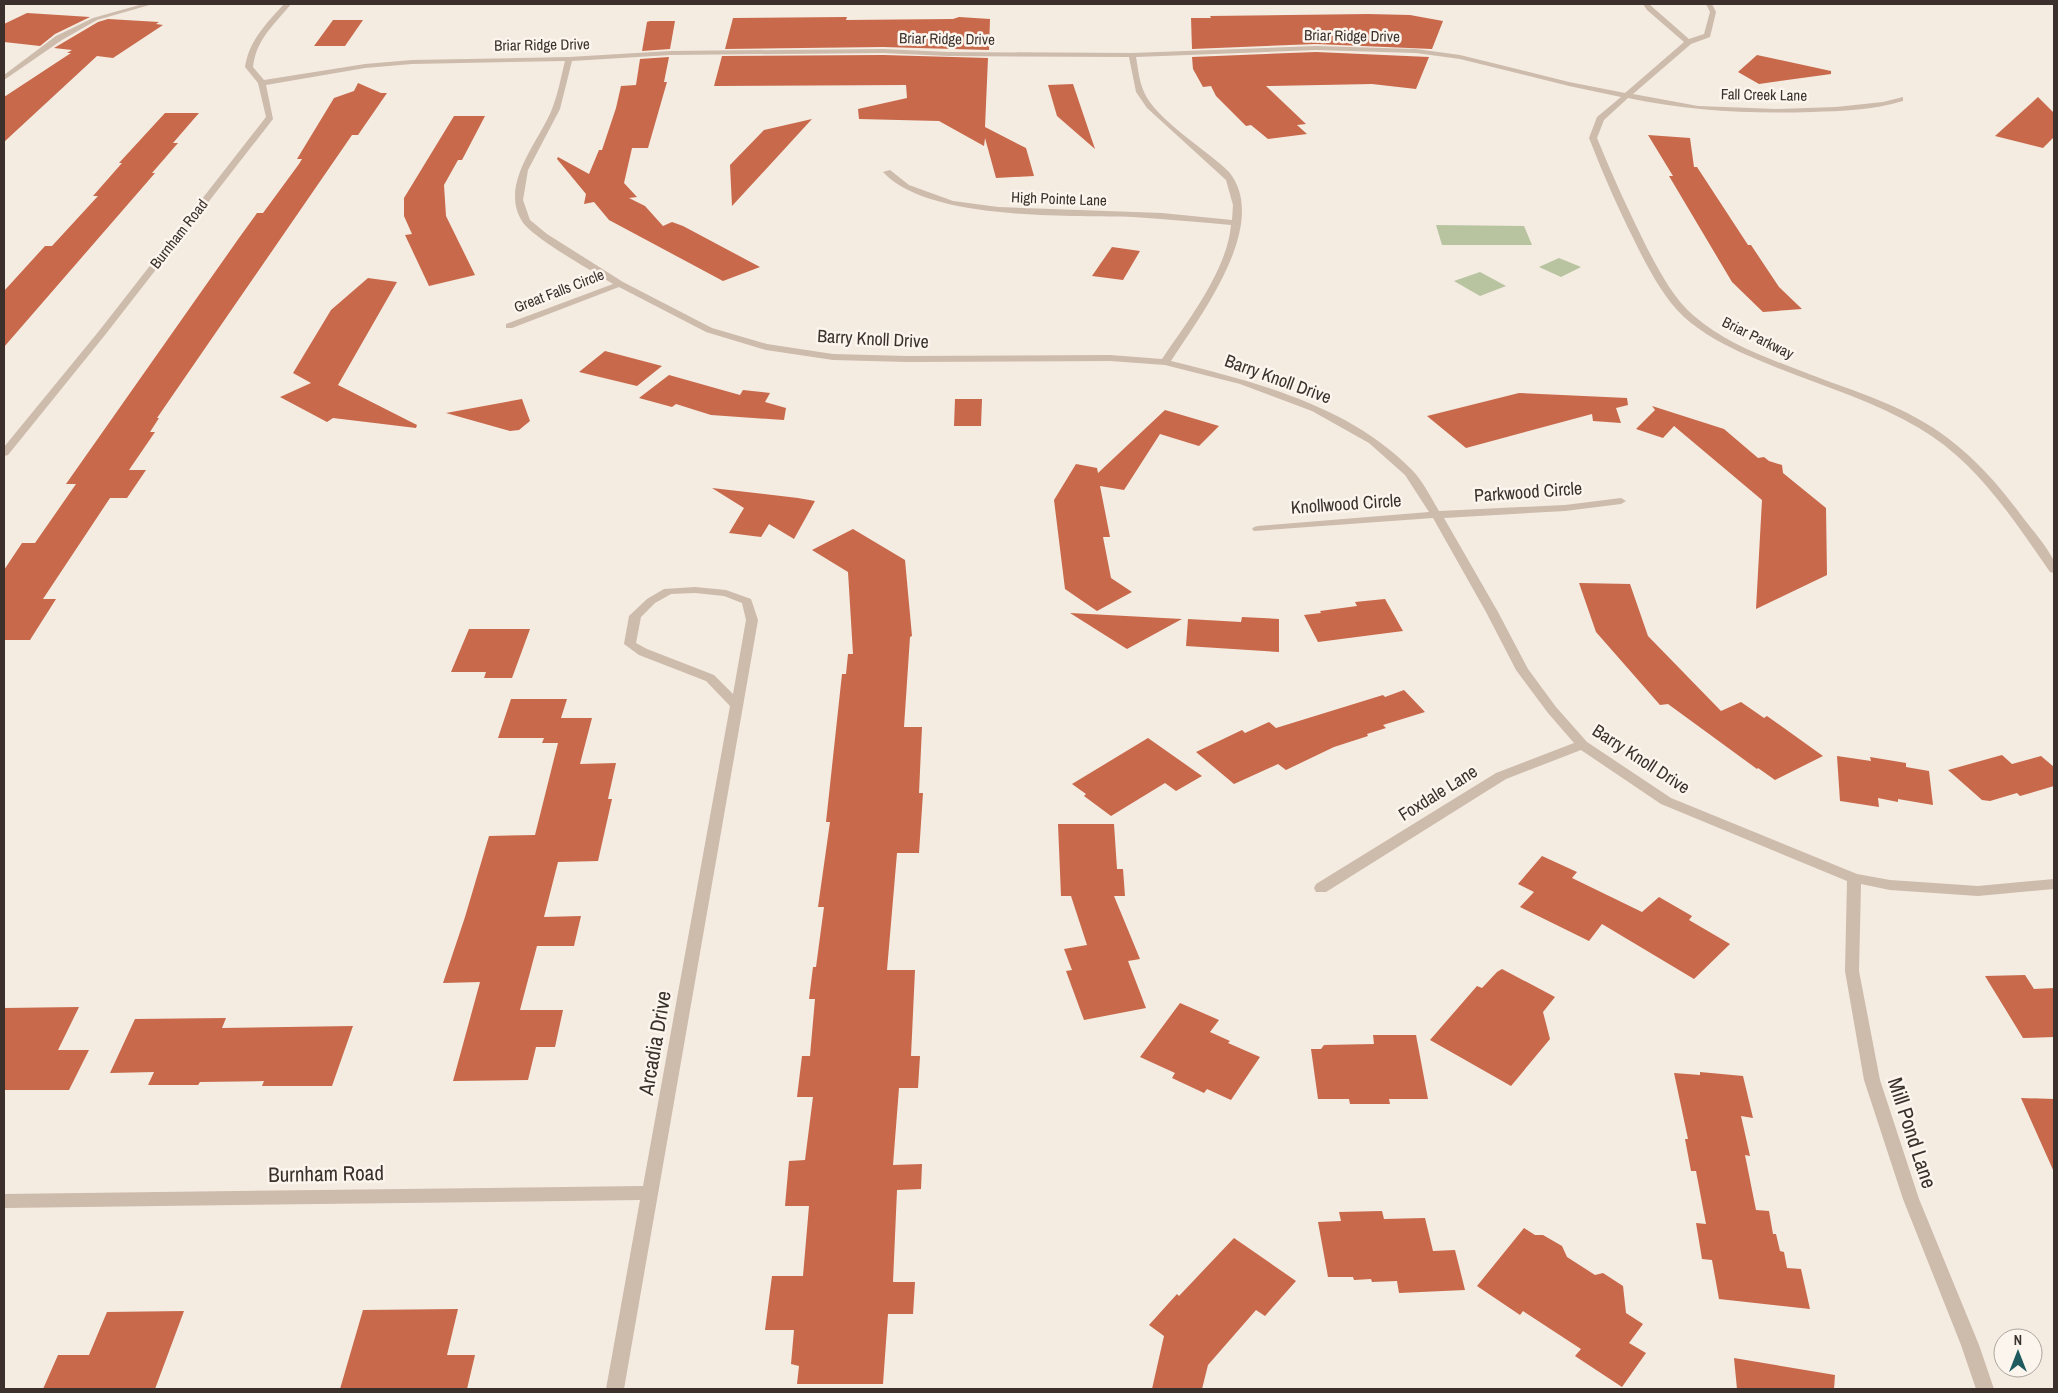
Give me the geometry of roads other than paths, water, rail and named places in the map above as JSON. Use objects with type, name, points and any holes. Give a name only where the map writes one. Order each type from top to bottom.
[{"type":"street","points":[[4,78],[59,38],[95,19],[150,4]]},
{"type":"street","name":"Burnham Road","points":[[4,453],[102,333],[270,117],[262,83],[249,67],[249,54],[258,38],[288,4]]},
{"type":"street","points":[[1646,4],[1649,9],[1688,42]]},
{"type":"street","name":"Briar Parkway","points":[[1709,4],[1713,12],[1707,35],[1688,42],[1600,119],[1593,138],[1615,195],[1660,282],[1686,314],[1717,337],[1778,366],[1865,398],[1924,426],[1965,455],[1996,488],[2054,570]]},
{"type":"street","name":"Briar Ridge Drive","points":[[262,83],[365,66],[412,62],[569,59],[734,51],[1132,55],[1316,48],[1416,51],[1460,57],[1568,84],[1628,95]]},
{"type":"street","points":[[1132,55],[1140,93],[1165,122],[1212,162],[1231,181],[1237,201],[1237,223],[1227,258],[1197,313],[1165,362]]},
{"type":"street","name":"Barry Knoll Drive","points":[[569,59],[556,109],[524,170],[519,200],[526,221],[544,236],[620,284],[709,330],[766,347],[833,357],[907,359],[1110,358],[1165,362],[1244,382],[1316,409],[1372,442],[1409,474],[1438,516],[1522,670],[1582,745],[1666,801],[1854,878],[1890,885],[1978,891],[2054,884]]},
{"type":"street","name":"Fall Creek Lane","points":[[1628,95],[1698,108],[1776,111],[1836,109],[1884,104],[1900,99]]},
{"type":"street","name":"High Pointe Lane","points":[[887,172],[906,187],[951,203],[998,210],[1162,216],[1237,223]]},
{"type":"street","name":"Great Falls Circle","points":[[509,326],[620,284]]},
{"type":"street","name":"Parkwood Circle","points":[[1438,516],[1565,508],[1621,501]]},
{"type":"street","name":"Knollwood Circle","points":[[1258,529],[1396,517],[1438,516]]},
{"type":"street","name":"Arcadia Drive","points":[[615,1389],[649,1193],[737,706],[752,620],[747,602],[726,593],[695,590],[668,591],[635,616],[630,644],[643,652],[710,678],[737,706]]},
{"type":"street","name":"Foxdale Lane","points":[[1322,888],[1501,776],[1582,745]]},
{"type":"street","name":"Mill Pond Lane","points":[[1854,878],[1852,971],[1872,1080],[1910,1199],[1970,1345],[1985,1389]]},
{"type":"street","name":"Burnham Road","points":[[4,1201],[649,1193]]}]
